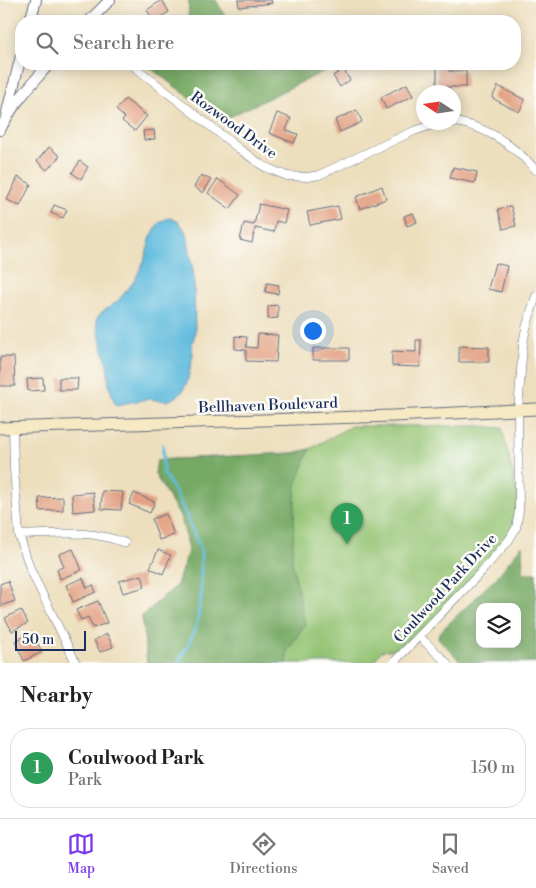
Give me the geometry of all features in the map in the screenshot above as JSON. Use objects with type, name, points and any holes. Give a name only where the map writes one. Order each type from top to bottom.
[{"type":"main road","name":"Bellhaven Boulevard","points":[[0,428],[384,417],[536,409]]},
{"type":"street","points":[[32,15],[36,0]]},
{"type":"street","points":[[95,15],[110,0]]},
{"type":"street","points":[[6,118],[18,70]]},
{"type":"street","points":[[0,130],[6,118],[44,70]]},
{"type":"street","name":"Rozwood Drive","points":[[139,70],[238,148],[264,166],[287,176],[308,177],[319,175],[417,130]]},
{"type":"street","points":[[461,123],[478,127],[492,134],[519,153],[536,170]]},
{"type":"street","points":[[518,411],[523,344],[536,296]]},
{"type":"street","name":"Coulwood Park Drive","points":[[393,663],[503,547],[516,528],[519,510],[518,411]]},
{"type":"street","points":[[13,427],[19,534],[31,571],[76,663]]},
{"type":"street","points":[[19,534],[90,533],[114,538],[125,543]]},
{"type":"street","points":[[419,636],[447,663]]},
{"type":"green space","points":[[189,0],[216,0],[225,15],[188,15]]},
{"type":"green space","points":[[153,70],[327,70],[221,121]]},
{"type":"green space","points":[[351,426],[482,426],[502,428],[518,496],[516,528],[419,636],[404,642],[396,649],[381,651],[373,663],[147,663],[142,616],[177,585],[189,548],[181,518],[155,474],[157,460],[294,453],[310,449]]},
{"type":"green space","points":[[310,449],[296,485],[292,561],[305,624],[287,652],[287,663],[147,663],[142,616],[177,585],[189,548],[181,518],[155,474],[157,460],[294,453]]},
{"type":"green space","points":[[522,545],[523,573],[536,573],[536,662],[462,663],[438,638],[439,633],[497,577]]},
{"type":"water","points":[[171,218],[179,222],[187,234],[194,277],[195,334],[187,383],[182,392],[168,401],[146,399],[117,405],[109,385],[107,364],[97,326],[97,318],[102,312],[118,301],[135,280],[144,261],[151,237],[158,224]]},
{"type":"building","points":[[162,0],[169,12],[164,15],[150,15],[147,10]]},
{"type":"building","points":[[238,0],[271,0],[272,3],[239,7]]},
{"type":"building","points":[[344,70],[350,80],[340,87],[333,76]]},
{"type":"building","points":[[437,70],[466,71],[466,87],[461,87],[461,85],[437,85]]},
{"type":"building","points":[[407,84],[413,96],[386,109],[381,97]]},
{"type":"building","points":[[498,86],[525,100],[519,112],[492,98]]},
{"type":"building","points":[[125,99],[147,116],[135,131],[122,121],[125,118],[116,110]]},
{"type":"building","points":[[357,110],[362,122],[340,132],[335,120]]},
{"type":"building","points":[[277,113],[291,118],[286,130],[298,134],[294,143],[269,133]]},
{"type":"building","points":[[154,130],[155,139],[144,140],[143,131]]},
{"type":"building","points":[[49,147],[60,156],[47,170],[37,161]]},
{"type":"building","points":[[80,161],[88,167],[81,179],[72,173]]},
{"type":"building","points":[[453,167],[477,172],[475,183],[450,178]]},
{"type":"building","points":[[201,175],[211,180],[203,193],[194,187]]},
{"type":"building","points":[[18,177],[31,184],[20,206],[7,200]]},
{"type":"building","points":[[218,179],[240,195],[230,209],[208,193]]},
{"type":"building","points":[[382,186],[386,199],[360,209],[356,197]]},
{"type":"building","points":[[259,204],[287,210],[284,223],[276,221],[274,232],[255,228],[252,243],[240,240],[244,223],[254,225]]},
{"type":"building","points":[[54,205],[67,210],[63,218],[51,213]]},
{"type":"building","points":[[338,206],[341,219],[310,225],[307,212]]},
{"type":"building","points":[[511,206],[516,226],[503,229],[498,209]]},
{"type":"building","points":[[413,213],[417,222],[407,226],[404,216]]},
{"type":"building","points":[[495,263],[507,266],[501,292],[488,289]]},
{"type":"building","points":[[267,283],[279,285],[278,294],[265,292]]},
{"type":"building","points":[[278,305],[278,318],[268,319],[268,306]]},
{"type":"building","points":[[258,334],[278,335],[276,362],[246,361],[246,350],[235,349],[235,336],[247,337],[246,347],[257,348]]},
{"type":"building","points":[[416,340],[421,340],[420,367],[392,366],[392,351],[416,352]]},
{"type":"building","points":[[459,346],[489,347],[489,362],[459,362]]},
{"type":"building","points":[[313,348],[349,348],[349,360],[313,360]]},
{"type":"building","points":[[0,357],[14,357],[15,386],[0,386]]},
{"type":"building","points":[[43,378],[44,390],[28,391],[27,379]]},
{"type":"building","points":[[59,378],[78,378],[77,390],[59,390]]},
{"type":"building","points":[[102,491],[123,492],[121,510],[101,509]]},
{"type":"building","points":[[93,492],[95,510],[73,512],[72,494]]},
{"type":"building","points":[[134,493],[155,502],[150,513],[129,504]]},
{"type":"building","points":[[63,497],[63,510],[40,511],[39,498]]},
{"type":"building","points":[[166,514],[174,535],[159,540],[152,519]]},
{"type":"building","points":[[73,549],[82,570],[60,579],[57,569],[64,567],[59,554]]},
{"type":"building","points":[[158,550],[171,555],[163,574],[150,568]]},
{"type":"building","points":[[142,575],[145,587],[123,593],[119,581]]},
{"type":"building","points":[[83,578],[87,588],[93,585],[96,592],[73,602],[66,585]]},
{"type":"building","points":[[8,581],[15,601],[0,606],[0,584]]},
{"type":"building","points":[[98,601],[107,623],[93,628],[88,617],[81,620],[76,610]]},
{"type":"building","points":[[21,610],[28,623],[12,631],[5,618]]},
{"type":"building","points":[[32,632],[42,652],[24,661],[15,641]]},
{"type":"building","points":[[107,634],[113,647],[100,652],[94,640]]},
{"type":"waterway","points":[[163,445],[163,472],[179,499],[201,550],[201,597],[197,624],[189,644],[178,663]]},
{"type":"place","name":"Coulwood Park","points":[[347,544]]}]
